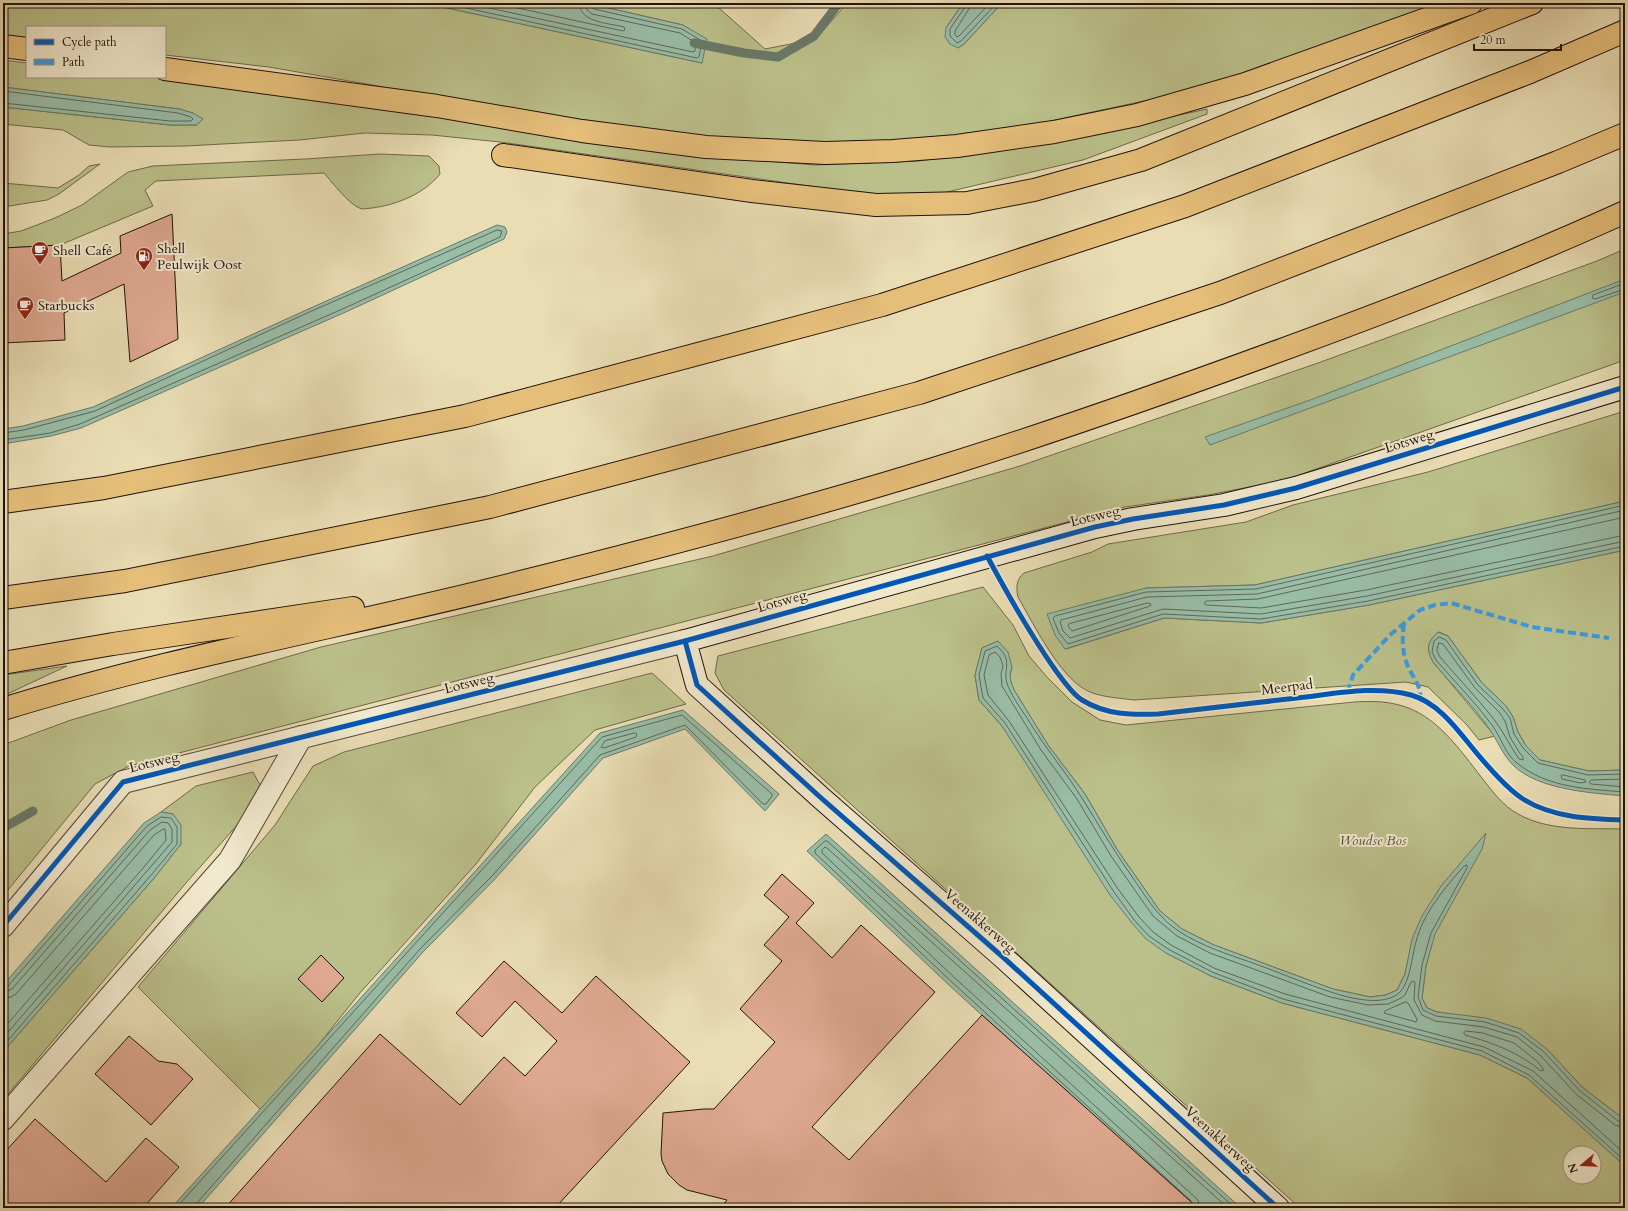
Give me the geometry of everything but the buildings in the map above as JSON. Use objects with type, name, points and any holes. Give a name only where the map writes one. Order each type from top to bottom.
[{"type":"highway","points":[[166,69],[437,106],[582,131],[706,148],[825,153],[893,151],[957,146],[1054,132],[1137,115],[1245,84],[1471,3]]},
{"type":"highway","points":[[503,155],[760,192],[876,205],[967,203],[1034,190],[1141,160],[1532,3]]},
{"type":"highway","points":[[3,502],[104,488],[465,416],[882,305],[1185,206],[1530,72],[1625,32]]},
{"type":"highway","points":[[3,46],[26,49]]},
{"type":"highway","points":[[3,598],[125,581],[490,507],[919,393],[1220,293],[1558,162],[1625,134]]},
{"type":"highway","points":[[3,709],[57,693],[199,656],[522,582],[801,508],[952,463],[1195,382],[1406,305],[1625,212]]},
{"type":"highway","points":[[3,663],[114,644],[522,582]]},
{"type":"street","name":"Lotsweg","points":[[3,926],[123,782],[685,641],[1095,527],[1133,519],[1224,505],[1296,488],[1625,387]]},
{"type":"street","name":"Veenakkerweg","points":[[685,641],[697,685],[820,797],[1004,958],[1278,1208]]},
{"type":"street","points":[[3,1119],[230,860],[301,737]]},
{"type":"green space","points":[[3,3],[424,3],[702,63],[683,25],[586,3],[689,3],[719,8],[765,49],[816,39],[847,3],[963,3],[946,28],[958,48],[964,44],[1002,3],[1451,3],[1223,84],[948,143],[867,144],[763,141],[630,130],[269,67],[166,55],[166,26],[26,26],[26,39],[3,37]]},
{"type":"green space","points":[[3,60],[26,63],[26,78],[166,78],[501,126],[665,153],[815,165],[918,161],[1043,144],[1207,109],[1207,114],[1083,160],[943,193],[900,199],[500,142],[432,135],[365,133],[299,140],[185,146],[110,147],[89,145],[63,130],[3,124],[3,107],[170,125],[197,125],[193,113],[179,109],[3,87]]},
{"type":"green space","points":[[380,154],[429,156],[439,166],[440,174],[418,193],[390,204],[362,209],[347,199],[324,173],[156,181],[145,190],[153,206],[60,245],[3,248],[3,234],[21,231],[55,218],[82,205],[128,172],[153,166]]},
{"type":"green space","points":[[100,164],[59,194],[47,200],[3,207],[3,183],[58,188],[79,175],[89,166]]},
{"type":"green space","points":[[1625,249],[1625,360],[1285,480],[1208,495],[1125,507],[129,766],[95,784],[3,896],[3,745],[71,720],[321,647],[713,556],[1020,466],[1318,363],[1597,261]]},
{"type":"green space","points":[[1625,411],[1625,501],[1255,585],[1146,588],[1066,649],[1164,618],[1261,623],[1369,605],[1625,550],[1625,770],[1589,771],[1540,760],[1526,746],[1518,732],[1513,717],[1506,706],[1482,683],[1448,636],[1439,632],[1432,639],[1429,646],[1429,653],[1433,662],[1495,736],[1479,740],[1467,725],[1428,687],[1406,682],[1134,700],[1096,694],[1086,690],[1076,683],[1066,673],[1039,634],[1018,597],[1017,584],[1019,578],[1024,573],[1092,552],[1108,544],[1246,522],[1293,505],[1428,472]]},
{"type":"green space","name":"Woudse Bos","points":[[983,587],[1013,625],[1029,656],[1047,677],[1072,702],[1100,720],[1126,725],[1365,701],[1399,705],[1424,716],[1446,734],[1498,798],[1507,807],[1518,814],[1543,824],[1570,828],[1625,829],[1625,1120],[1582,1087],[1547,1049],[1455,1015],[1437,1012],[1427,1008],[1422,998],[1426,966],[1431,947],[1412,942],[1405,974],[1397,990],[1386,995],[1370,997],[1333,989],[1214,945],[1182,929],[1160,911],[1118,851],[1085,794],[1048,745],[1014,690],[1010,679],[1012,667],[998,641],[982,648],[975,675],[979,700],[1002,726],[1166,953],[1211,976],[1282,1003],[1480,1055],[1527,1078],[1602,1145],[1562,1145],[1562,1185],[1602,1185],[1602,1145],[1625,1166],[1625,1208],[1300,1208],[724,690],[715,673],[718,656]]},
{"type":"green space","points":[[67,666],[3,696],[3,675]]},
{"type":"green space","points":[[652,673],[686,704],[595,730],[535,787],[476,864],[359,994],[264,1113],[138,987],[275,825],[313,766],[344,752]]},
{"type":"green space","points":[[253,772],[260,785],[238,824],[186,883],[3,1100],[3,1052],[155,877],[181,844],[173,814],[161,812],[196,786]]},
{"type":"water","points":[[424,3],[586,3],[683,25],[707,39],[702,63]]},
{"type":"water","points":[[963,3],[1002,3],[964,44],[958,48],[950,44],[945,37],[946,28]]},
{"type":"water","points":[[3,87],[179,109],[193,113],[203,119],[197,125],[170,125],[3,107]]},
{"type":"water","points":[[497,225],[505,227],[507,232],[504,239],[348,311],[81,428],[51,436],[3,444],[3,429],[23,426],[93,407]]},
{"type":"water","points":[[1625,279],[1625,292],[1210,445],[1205,437],[1313,399]]},
{"type":"water","points":[[1625,501],[1625,550],[1369,605],[1261,623],[1164,618],[1065,649],[1055,635],[1047,614],[1146,588],[1255,585]]},
{"type":"water","points":[[1438,632],[1448,636],[1482,683],[1506,706],[1513,717],[1518,732],[1526,746],[1540,760],[1589,771],[1625,770],[1625,796],[1566,789],[1551,785],[1536,780],[1513,765],[1482,719],[1433,662],[1429,653],[1429,646],[1430,642]]},
{"type":"water","points":[[998,641],[1008,652],[1012,667],[1010,674],[1011,682],[1014,690],[1048,745],[1085,794],[1118,851],[1160,911],[1182,929],[1214,945],[1333,989],[1370,997],[1386,995],[1397,990],[1405,974],[1412,939],[1422,916],[1441,886],[1486,833],[1482,849],[1435,934],[1426,966],[1422,998],[1427,1008],[1437,1012],[1486,1018],[1521,1029],[1547,1049],[1582,1087],[1625,1120],[1625,1166],[1527,1078],[1480,1055],[1282,1003],[1211,976],[1166,953],[1146,939],[1110,895],[1002,726],[979,700],[975,675],[982,648]]},
{"type":"water","points":[[683,710],[779,794],[765,811],[685,729],[603,758],[494,880],[423,952],[198,1208],[171,1208],[600,733]]},
{"type":"water","points":[[161,812],[173,814],[181,825],[181,844],[155,877],[3,1052],[3,985],[144,823]]},
{"type":"water","points":[[826,834],[1241,1208],[1193,1208],[950,986],[807,851]]},
{"type":"waterway","points":[[694,43],[744,53],[778,57],[814,36],[839,3]]},
{"type":"waterway","points":[[3,828],[33,811]]},
{"type":"marked path","points":[[1348,692],[1353,675],[1390,635],[1420,610],[1435,605],[1451,603],[1532,627],[1609,638]]},
{"type":"marked path","points":[[1404,624],[1404,654],[1409,669],[1420,690],[1420,699]]},
{"type":"cycle path","points":[[3,926],[123,782],[685,641],[1095,527],[1133,519],[1224,505],[1296,488],[1625,387]]},
{"type":"cycle path","name":"Meerpad","points":[[987,556],[1037,643],[1056,671],[1075,694],[1082,700],[1100,709],[1119,713],[1158,714],[1354,691],[1368,690],[1397,692],[1420,698],[1444,715],[1495,774],[1523,799],[1559,814],[1586,818],[1625,820]]},
{"type":"cycle path","points":[[685,641],[697,685],[820,797],[1004,958],[1278,1208]]},
{"type":"place","name":"Shell Café","points":[[40,265]]},
{"type":"place","name":"Shell Peulwijk Oost","points":[[144,271]]},
{"type":"place","name":"Starbucks","points":[[25,320]]}]
